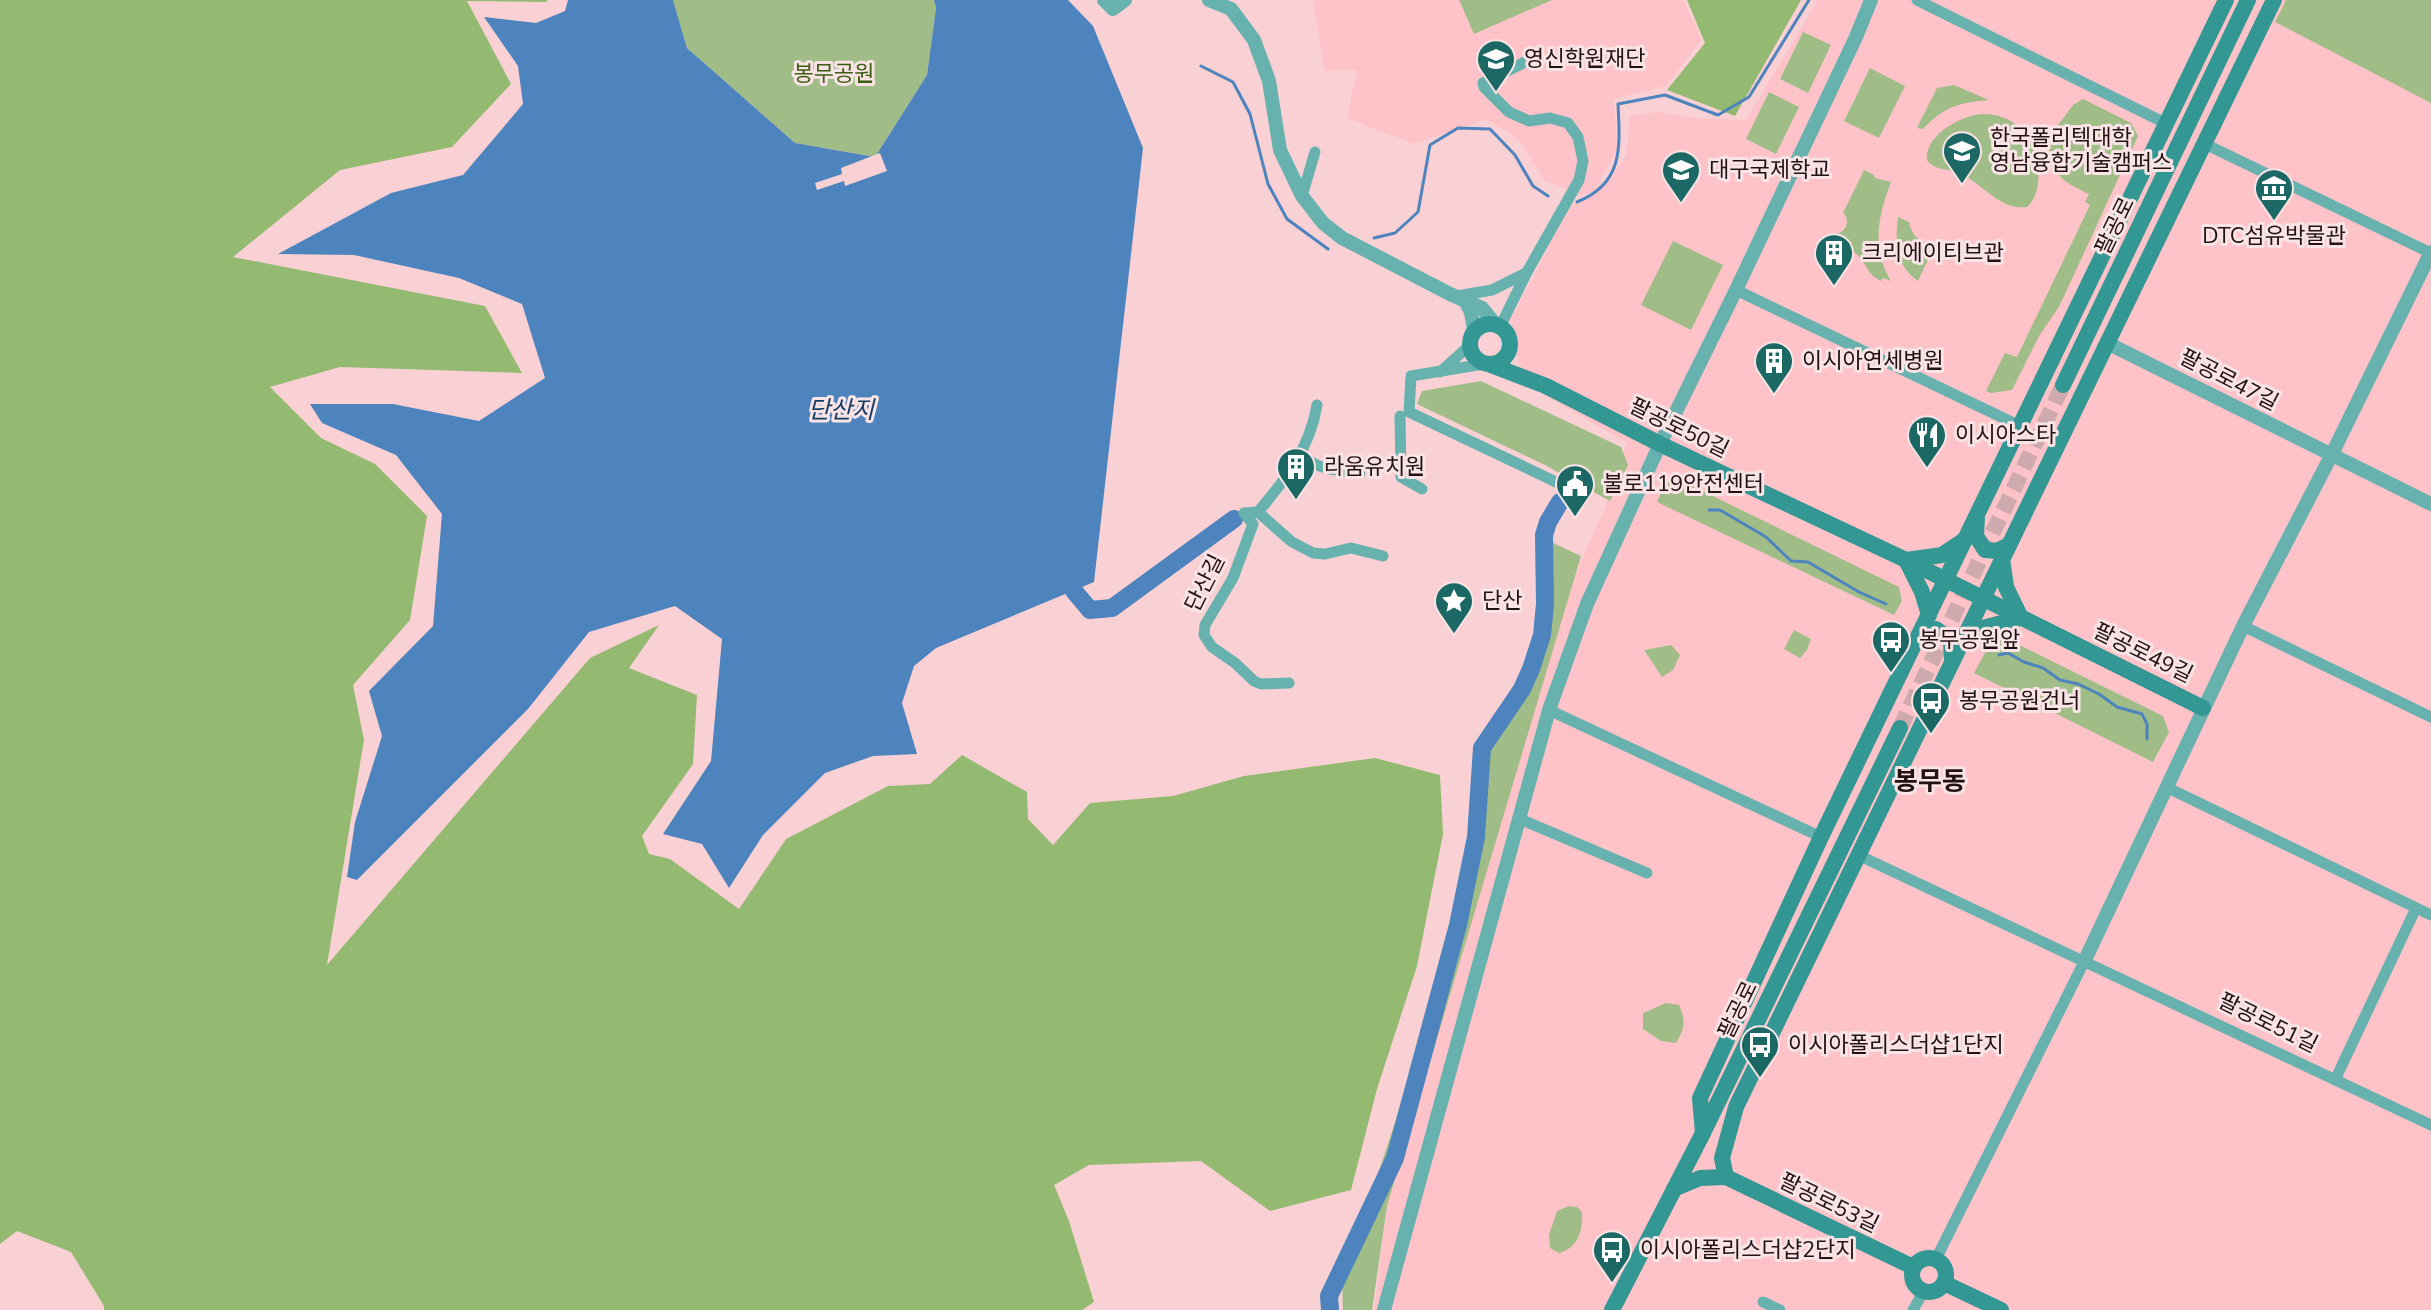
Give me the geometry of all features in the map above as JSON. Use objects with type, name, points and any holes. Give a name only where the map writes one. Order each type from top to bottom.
[{"type":"main road","points":[[1703,1133],[1700,1098],[1821,837],[2226,0]]},
{"type":"main road","name":"팔공로","points":[[2063,385],[2248,0]]},
{"type":"main road","points":[[1674,1189],[1700,1178],[1726,1177],[1722,1158],[1736,1107],[2274,0]]},
{"type":"main road","points":[[1497,325],[1505,331],[1523,364],[1546,386],[1487,364],[1473,355],[1472,338],[1482,326],[1497,325]]},
{"type":"main road","points":[[1487,364],[1503,360],[1508,355],[1510,342]]},
{"type":"main road","name":"팔공로50길","points":[[1546,386],[1966,591]]},
{"type":"main road","points":[[1977,513],[1976,536],[1985,550],[2006,552]]},
{"type":"main road","points":[[1929,615],[1922,592],[1906,560],[1942,555],[1964,541]]},
{"type":"main road","points":[[1967,632],[2021,618],[2006,587],[2006,552]]},
{"type":"main road","name":"팔공로49길","points":[[1966,591],[2203,708]]},
{"type":"main road","points":[[1919,635],[1936,629],[1951,641],[1952,663]]},
{"type":"main road","name":"팔공로","points":[[1612,1310],[1703,1133],[1900,728]]},
{"type":"main road","points":[[1703,1133],[1736,1107]]},
{"type":"main road","name":"팔공로53길","points":[[1726,1177],[1913,1267]]},
{"type":"main road","points":[[1925,1257],[1936,1259],[1944,1266],[1944,1283],[1933,1291],[1924,1291],[1913,1282],[1913,1267],[1925,1257]]},
{"type":"main road","points":[[1944,1283],[2001,1310]]},
{"type":"street","points":[[1209,0],[1231,9],[1254,40],[1269,81],[1280,150],[1302,196],[1323,223],[1342,238],[1482,308],[1497,325],[1579,180],[1583,161],[1578,137],[1568,123],[1550,118],[1529,121],[1509,112],[1484,87],[1483,83],[1494,76],[1535,57]]},
{"type":"street","points":[[1384,1310],[1549,710],[1587,604],[1871,0]]},
{"type":"street","points":[[1917,0],[2165,123]]},
{"type":"street","points":[[2203,143],[2431,253],[2331,456]]},
{"type":"street","points":[[1302,196],[1315,152]]},
{"type":"street","points":[[1460,297],[1492,290],[1527,272]]},
{"type":"street","points":[[1736,290],[2020,426]]},
{"type":"street","points":[[1439,373],[1472,338],[1471,312],[1460,297]]},
{"type":"street","name":"팔공로47길","points":[[2107,343],[2431,504]]},
{"type":"street","points":[[1487,364],[1411,376],[1409,412],[1556,482]]},
{"type":"street","name":"단산길","points":[[1289,683],[1261,684],[1254,681],[1212,647],[1204,635],[1205,625],[1233,578],[1253,524],[1244,513],[1258,512],[1301,455],[1315,421],[1317,405]]},
{"type":"street","points":[[1400,416],[1401,477],[1422,489]]},
{"type":"street","points":[[1301,455],[1311,464],[1331,471],[1360,473]]},
{"type":"street","name":"팔공로49길","points":[[2203,708],[2331,456]]},
{"type":"street","points":[[1258,512],[1292,542],[1313,553],[1325,554],[1351,548],[1383,556]]},
{"type":"street","points":[[2243,626],[2431,717]]},
{"type":"street","points":[[1936,1259],[2084,962],[2203,708]]},
{"type":"street","points":[[1549,710],[1821,837]]},
{"type":"street","points":[[2168,788],[2431,915]]},
{"type":"street","points":[[1520,819],[1647,873]]},
{"type":"street","name":"팔공로51길","points":[[1858,855],[2431,1125]]},
{"type":"street","points":[[2335,1080],[2416,908]]},
{"type":"street","points":[[1913,1310],[1924,1291]]},
{"type":"street","points":[[1763,1302],[1780,1310]]},
{"type":"shaded area","name":"영신학원재단","points":[[1313,0],[1683,0],[1701,40],[1666,86],[1614,99],[1617,151],[1594,191],[1578,197],[1566,188],[1545,181],[1517,138],[1486,119],[1413,144],[1347,118],[1357,70],[1325,71]]},
{"type":"shaded area","points":[[1818,0],[2431,0],[2431,1310],[1374,1310],[1387,1206],[1567,598],[1607,503],[1627,443],[1522,382],[1510,321],[1568,209],[1593,196],[1626,156],[1630,115],[1661,112],[1697,118],[1746,120]]},
{"type":"green space","points":[[0,0],[547,0],[467,1],[511,84],[452,147],[340,170],[233,257],[485,306],[522,373],[340,367],[270,387],[321,438],[375,464],[427,516],[410,620],[353,685],[364,740],[327,965],[590,658],[659,625],[629,668],[697,695],[693,764],[642,836],[649,854],[670,859],[739,909],[786,839],[888,786],[930,784],[962,755],[1027,792],[1028,819],[1053,845],[1090,803],[1173,796],[1244,776],[1375,758],[1440,775],[1443,834],[1417,966],[1377,1089],[1351,1190],[1270,1211],[1201,1161],[1089,1165],[1054,1185],[1069,1221],[1094,1302],[1082,1310],[104,1310],[71,1252],[17,1231],[0,1244]]},
{"type":"green space","name":"봉무공원","points":[[673,0],[934,0],[936,8],[927,75],[875,157],[795,143],[687,48]]},
{"type":"green space","points":[[1459,0],[1552,0],[1474,34]]},
{"type":"green space","points":[[1687,0],[1801,0],[1735,116],[1667,90],[1705,43]]},
{"type":"green space","points":[[2286,0],[2431,0],[2431,103],[2275,22]]},
{"type":"green space","points":[[1803,32],[1831,45],[1808,93],[1780,79]]},
{"type":"green space","points":[[1870,68],[1905,86],[1879,138],[1844,121]]},
{"type":"green space","points":[[1954,85],[1989,100],[1953,107],[1938,115],[1923,129],[1917,128],[1937,88]]},
{"type":"green space","points":[[1769,92],[1799,107],[1776,154],[1746,139]]},
{"type":"green space","points":[[2083,99],[2131,123],[2138,136],[2059,307],[2039,336],[2012,390],[1991,393],[1986,391],[2005,353],[2017,357],[2090,205],[2085,202],[2089,194],[2069,184],[2055,169],[2047,140],[2073,105]]},
{"type":"green space","points":[[1981,114],[2007,119],[2026,135],[2032,146],[2037,158],[2038,184],[2027,207],[2008,205],[1969,178],[1934,166],[1927,160],[1931,143],[1937,135],[1954,123]]},
{"type":"green space","points":[[1864,170],[1875,178],[1891,182],[1880,220],[1879,245],[1891,281],[1883,278],[1881,281],[1854,252],[1837,246],[1836,234],[1847,223],[1843,213]]},
{"type":"green space","points":[[1898,217],[1909,222],[1917,238],[1934,247],[1918,281],[1905,268],[1898,252]]},
{"type":"green space","points":[[1673,241],[1723,265],[1691,330],[1641,305]]},
{"type":"green space","points":[[1481,381],[1621,447],[1628,465],[1610,501],[1545,465],[1417,404],[1422,391]]},
{"type":"green space","points":[[1670,479],[1680,480],[1899,587],[1902,601],[1894,615],[1657,502]]},
{"type":"green space","points":[[1547,540],[1581,556],[1387,1206],[1372,1310],[1343,1310],[1342,1282],[1441,984],[1485,754],[1538,670],[1550,610]]},
{"type":"green space","points":[[1794,630],[1811,639],[1800,658],[1784,649]]},
{"type":"green space","points":[[2003,637],[2163,716],[2169,732],[2153,762],[1974,673],[1991,642]]},
{"type":"green space","points":[[1671,645],[1680,655],[1673,670],[1662,677],[1644,650]]},
{"type":"green space","points":[[1666,1003],[1679,1005],[1683,1016],[1683,1029],[1676,1043],[1661,1041],[1643,1029],[1643,1013]]},
{"type":"green space","points":[[1569,1206],[1577,1207],[1582,1212],[1582,1226],[1575,1243],[1559,1253],[1550,1248],[1549,1235],[1557,1211]]},
{"type":"water","name":"단산지","points":[[568,0],[673,0],[687,48],[795,143],[875,157],[927,75],[936,8],[934,0],[1068,0],[1093,26],[1143,148],[1094,582],[936,648],[914,666],[902,703],[917,754],[873,756],[825,773],[763,835],[729,888],[702,844],[663,834],[711,761],[722,639],[675,606],[589,632],[528,709],[357,880],[347,877],[355,822],[382,736],[369,691],[433,626],[442,514],[396,455],[322,423],[310,404],[393,404],[479,421],[545,378],[522,304],[459,278],[354,255],[278,254],[391,193],[463,175],[523,104],[518,66],[484,17],[536,23],[565,11]]},
{"type":"pier","points":[[880,153],[887,171],[845,186],[844,181],[817,190],[815,183],[842,174],[841,168]]},
{"type":"waterway","points":[[1577,202],[1604,185],[1611,174],[1618,149],[1618,104],[1665,95],[1718,115],[1749,97],[1809,0]]},
{"type":"waterway","points":[[1201,66],[1233,82],[1250,114],[1268,184],[1287,219],[1328,249]]},
{"type":"waterway","points":[[1374,238],[1395,233],[1418,212],[1430,145],[1458,128],[1490,129],[1515,155],[1533,186],[1548,196]]},
{"type":"waterway","points":[[1330,1310],[1329,1296],[1395,1158],[1458,925],[1476,837],[1482,748],[1522,689],[1542,635],[1544,535],[1560,502]]},
{"type":"waterway","points":[[1709,510],[1720,510],[1766,537],[1791,561],[1808,562],[1886,604]]},
{"type":"waterway","points":[[1074,591],[1090,610],[1112,608],[1234,519]]},
{"type":"waterway","points":[[1999,655],[2008,653],[2043,668],[2060,680],[2099,694],[2117,707],[2142,714],[2147,724],[2147,739]]},
{"type":"tunnel","points":[[1900,728],[2063,385]]},
{"type":"place","name":"영신학원재단","points":[[1496,93]]},
{"type":"place","name":"한국폴리텍대학 영남융합기술캠퍼스","points":[[1962,185]]},
{"type":"place","name":"대구국제학교","points":[[1681,204]]},
{"type":"place","name":"DTC섬유박물관","points":[[2274,222]]},
{"type":"place","name":"크리에이티브관","points":[[1834,287]]},
{"type":"place","name":"이시아연세병원","points":[[1774,395]]},
{"type":"place","name":"이시아스타","points":[[1927,469]]},
{"type":"place","name":"라움유치원","points":[[1296,501]]},
{"type":"place","name":"불로119안전센터","points":[[1575,518]]},
{"type":"place","name":"단산","points":[[1454,635]]},
{"type":"place","name":"봉무공원앞","points":[[1891,674]]},
{"type":"place","name":"봉무공원건너","points":[[1931,735]]},
{"type":"place","name":"이시아폴리스더샵1단지","points":[[1760,1079]]},
{"type":"place","name":"이시아폴리스더샵2단지","points":[[1612,1284]]},
{"type":"district","name":"봉무동","points":[[1930,781]]}]
